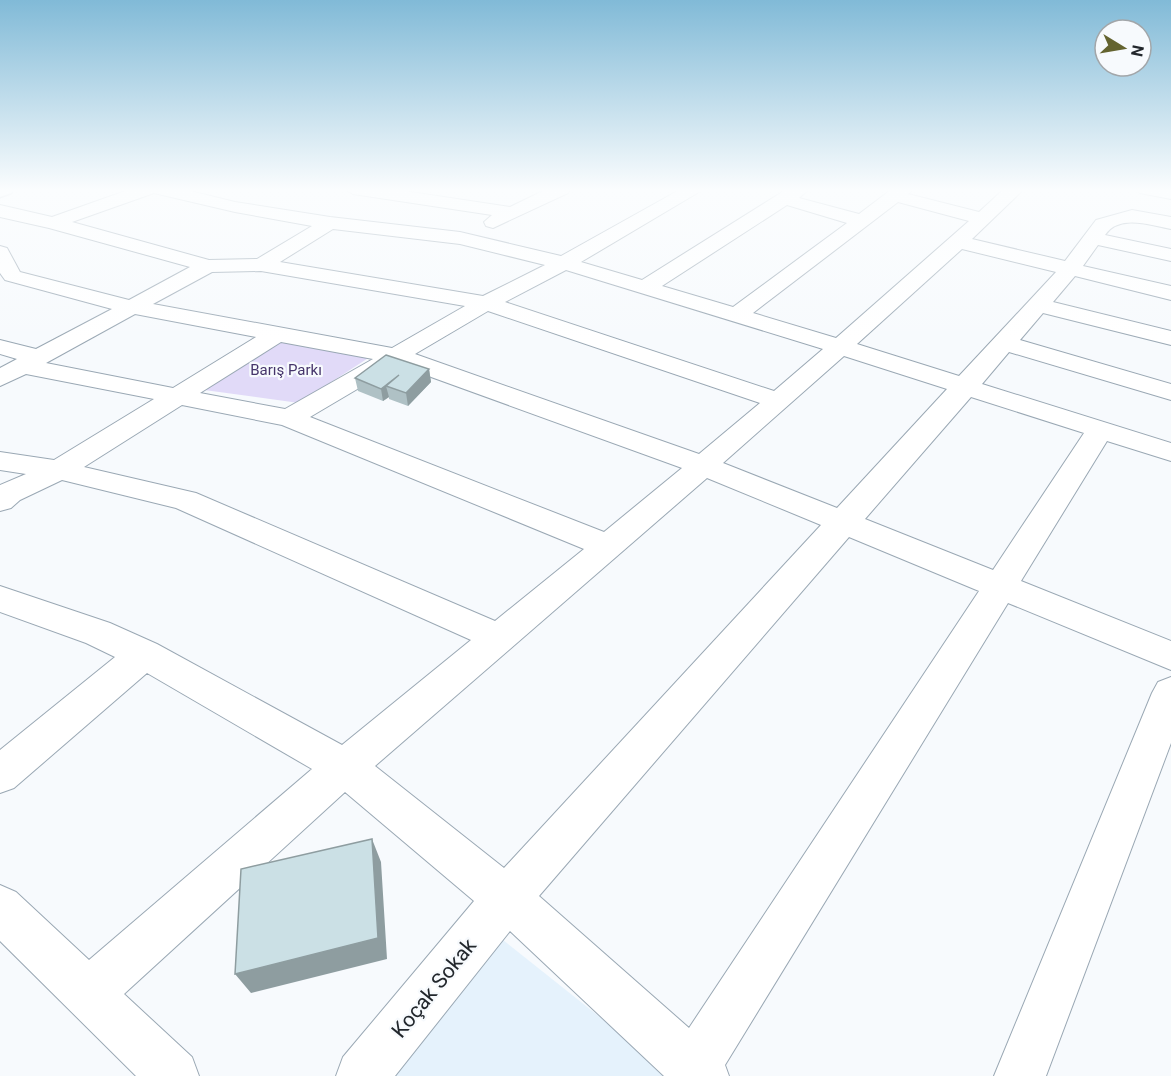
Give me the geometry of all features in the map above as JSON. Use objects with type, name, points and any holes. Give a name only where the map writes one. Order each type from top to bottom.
[{"type":"street","points":[[111,239],[208,266],[261,265],[486,303],[779,401]]},
{"type":"street","points":[[261,265],[302,239]]},
{"type":"street","points":[[465,239],[564,263],[841,347],[1171,452]]},
{"type":"street","points":[[289,418],[486,303],[606,239]]},
{"type":"street","points":[[644,288],[721,239]]},
{"type":"street","points":[[735,316],[837,239]]},
{"type":"street","points":[[88,993],[345,767],[704,466],[961,239]]},
{"type":"street","name":"Koçak Sokak","points":[[362,1076],[505,900],[1070,269],[1091,239]]},
{"type":"street","points":[[1098,239],[1171,255]]},
{"type":"street","points":[[958,242],[1171,292]]},
{"type":"street","points":[[0,252],[12,276],[131,307],[398,356],[704,466],[1171,656]]},
{"type":"street","points":[[20,367],[208,266]]},
{"type":"street","points":[[1038,305],[1171,338]]},
{"type":"street","points":[[0,501],[9,494],[59,470],[178,397],[274,334]]},
{"type":"street","points":[[1004,343],[1171,392]]},
{"type":"street","points":[[0,347],[20,367],[289,418],[608,546]]},
{"type":"street","points":[[0,598],[98,633],[144,654],[345,767],[505,900],[529,917],[699,1072],[999,586],[1100,430]]},
{"type":"street","points":[[0,461],[59,470],[185,500],[498,637]]},
{"type":"street","points":[[0,775],[144,654]]},
{"type":"street","points":[[1020,1076],[1171,693]]},
{"type":"street","points":[[0,908],[173,1076]]},
{"type":"shaded area","points":[[498,936],[674,1076],[391,1076]]},
{"type":"green space","name":"Barış Parkı","points":[[281,336],[376,353],[299,403],[197,389]]},
{"type":"building","points":[[386,355],[429,369],[406,393],[386,386],[399,375],[381,389],[355,378]]},
{"type":"building","points":[[372,839],[378,938],[235,974],[241,869]]}]
